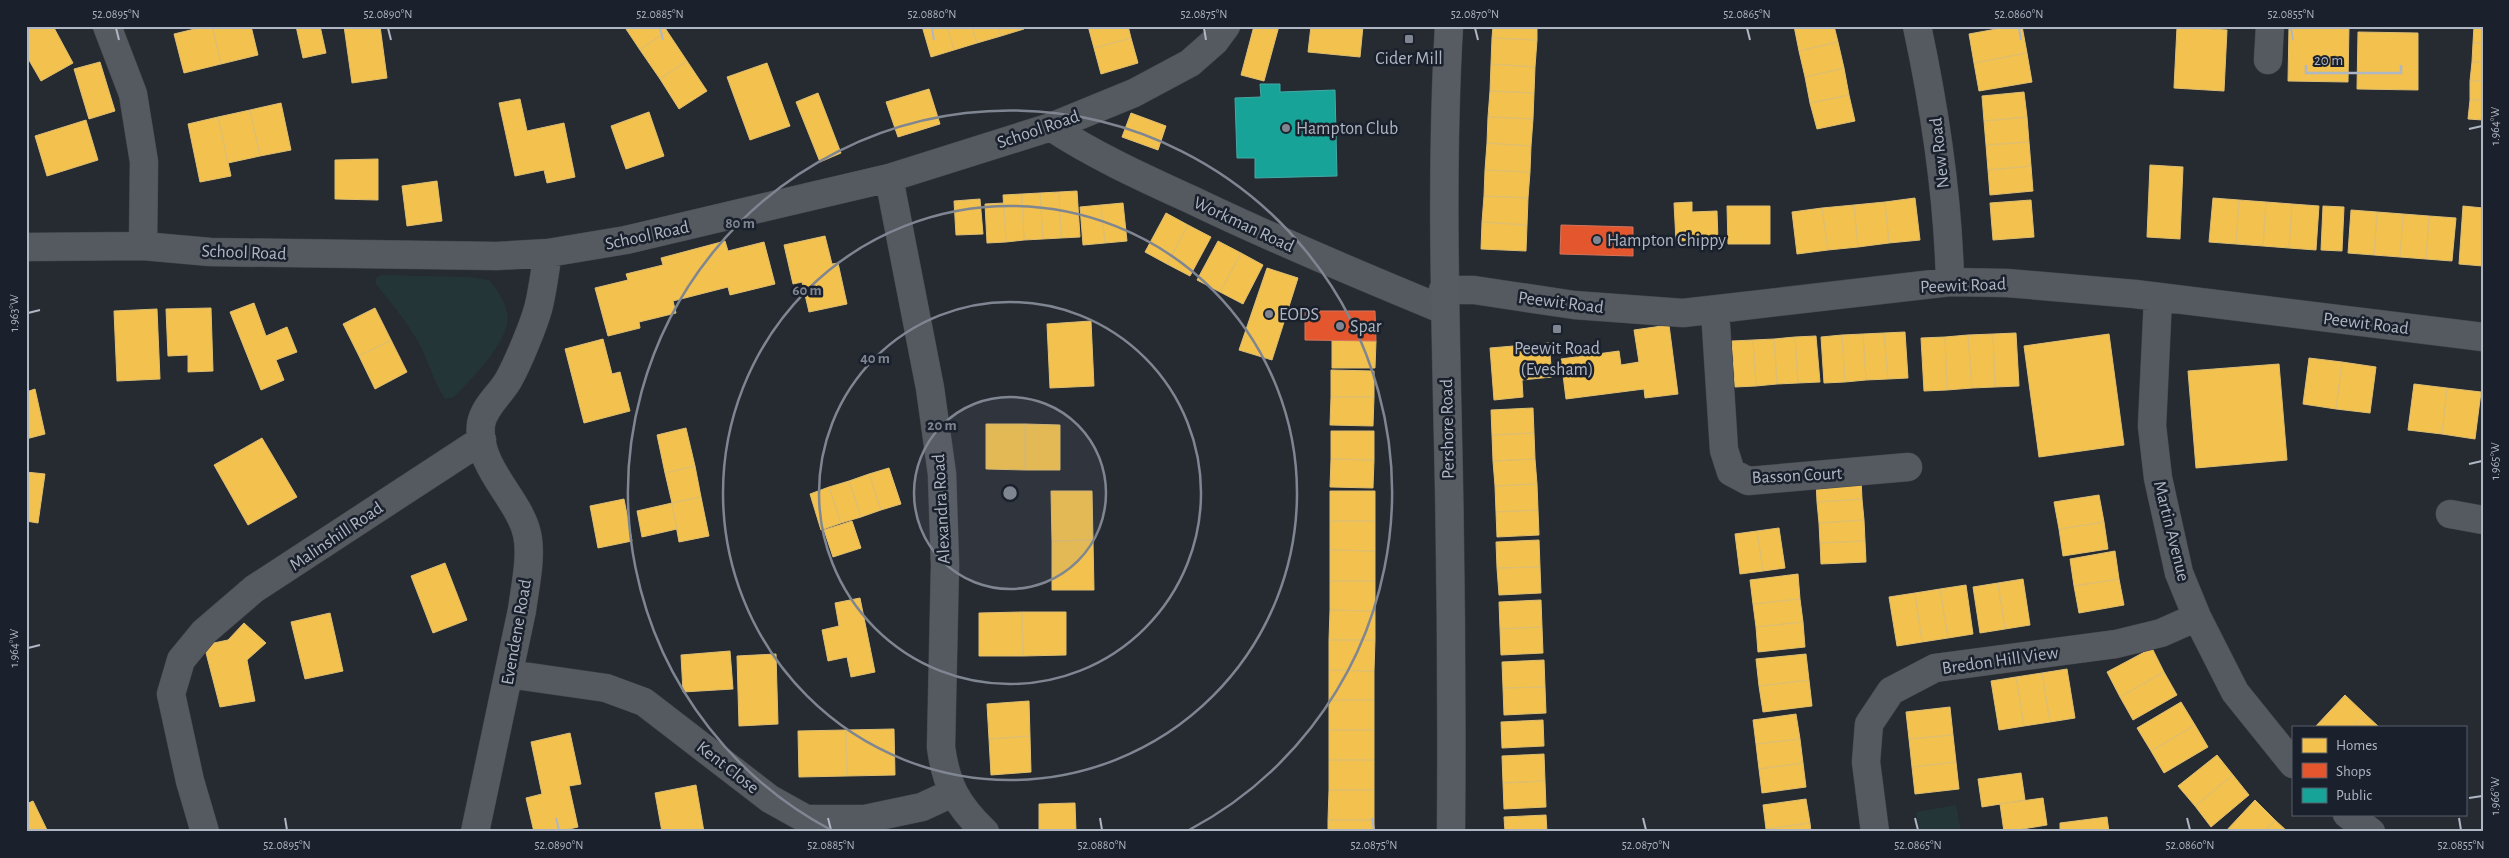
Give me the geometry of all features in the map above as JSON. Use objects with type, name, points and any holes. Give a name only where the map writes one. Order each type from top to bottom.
[{"type":"main road","name":"Pershore Road","points":[[1449,26],[1445,90],[1444,300],[1448,439],[1451,832]]},
{"type":"street","points":[[107,26],[133,94],[144,162],[143,246]]},
{"type":"street","name":"School Road","points":[[26,247],[143,246],[210,252],[497,256],[548,253],[626,240],[889,178],[1051,127],[1134,93],[1190,63],[1215,41],[1226,26]]},
{"type":"street","name":"New Road","points":[[1917,26],[1934,107],[1949,245],[1950,282]]},
{"type":"street","points":[[2268,60],[2270,26]]},
{"type":"street","name":"Workman Road","points":[[1051,127],[1079,145],[1122,167],[1269,237],[1444,300]]},
{"type":"street","name":"Alexandra Road","points":[[889,178],[926,369],[942,474],[945,565],[941,747],[944,771],[952,792],[970,817],[985,832]]},
{"type":"street","points":[[482,440],[481,422],[490,404],[509,379],[539,306],[548,253]]},
{"type":"street","name":"Peewit Road","points":[[1444,300],[1474,290],[1574,305],[1683,313],[1950,282],[2007,283],[2135,294],[2483,337]]},
{"type":"street","name":"Martin Avenue","points":[[2158,298],[2152,426],[2158,478],[2169,535],[2179,573],[2197,617],[2234,692],[2292,763]]},
{"type":"street","name":"Basson Court","points":[[1715,310],[1724,450],[1731,472],[1748,481],[1908,467]]},
{"type":"street","name":"Evendene Road","points":[[475,832],[509,674],[526,583],[527,534],[517,512],[490,466],[482,440]]},
{"type":"street","name":"Malinshill Road","points":[[205,832],[190,781],[171,694],[181,660],[204,632],[254,589],[482,440]]},
{"type":"street","points":[[2450,514],[2483,520]]},
{"type":"street","name":"Bredon Hill View","points":[[1875,832],[1866,762],[1868,724],[1891,691],[1935,668],[2116,644],[2161,633],[2197,617]]},
{"type":"street","name":"Kent Close","points":[[509,674],[606,688],[644,702],[770,800],[806,819],[865,819],[922,807],[952,792]]},
{"type":"street","points":[[2350,816],[2371,832]]},
{"type":"shaded area","points":[[381,275],[468,277],[489,280],[501,296],[507,314],[507,324],[503,335],[489,358],[454,397],[445,399],[415,337],[400,314],[376,284],[375,279]]},
{"type":"shaded area","points":[[1956,805],[1961,832],[1920,832],[1916,812]]},
{"type":"building: Homes","points":[[31,26],[53,26],[73,63],[41,81],[26,55],[26,29]]},
{"type":"building: Homes","points":[[212,26],[221,64],[184,73],[174,34]]},
{"type":"building: Homes","points":[[212,26],[251,26],[258,55],[221,64]]},
{"type":"building: Homes","points":[[296,26],[320,26],[326,53],[303,58]]},
{"type":"building: Homes","points":[[344,26],[380,26],[387,78],[352,83]]},
{"type":"building: Homes","points":[[624,26],[664,26],[667,31],[640,50]]},
{"type":"building: Homes","points":[[922,26],[947,26],[954,50],[931,57]]},
{"type":"building: Homes","points":[[947,26],[972,26],[977,43],[954,50]]},
{"type":"building: Homes","points":[[972,26],[998,26],[1001,36],[977,43]]},
{"type":"building: Homes","points":[[998,26],[1023,26],[1024,29],[1001,36]]},
{"type":"building: Homes","points":[[1088,26],[1128,26],[1131,38],[1094,48]]},
{"type":"building: Homes","points":[[1254,26],[1279,26],[1264,81],[1241,75]]},
{"type":"building: Homes","points":[[1311,26],[1363,26],[1360,57],[1308,52]]},
{"type":"building: Homes","points":[[1493,26],[1537,26],[1537,40],[1492,38]]},
{"type":"building: Homes","points":[[1794,26],[1834,26],[1838,42],[1799,51]]},
{"type":"building: Homes","points":[[2022,26],[2027,53],[1974,63],[1969,34]]},
{"type":"building: Homes","points":[[2289,26],[2349,26],[2348,82],[2288,81]]},
{"type":"building: Homes","points":[[2474,26],[2483,26],[2483,43],[2473,43]]},
{"type":"building: Homes","points":[[2177,27],[2227,30],[2224,91],[2174,88]]},
{"type":"building: Homes","points":[[667,31],[687,61],[660,79],[640,50]]},
{"type":"building: Homes","points":[[2358,32],[2418,33],[2418,90],[2357,89]]},
{"type":"building: Homes","points":[[1131,38],[1138,63],[1101,74],[1094,48]]},
{"type":"building: Homes","points":[[1492,38],[1537,40],[1535,67],[1491,64]]},
{"type":"building: Homes","points":[[1838,42],[1844,68],[1805,77],[1799,51]]},
{"type":"building: Homes","points":[[2473,43],[2483,43],[2483,62],[2472,62]]},
{"type":"building: Homes","points":[[2027,53],[2032,82],[1979,91],[1974,63]]},
{"type":"building: Homes","points":[[687,61],[707,91],[679,109],[660,79]]},
{"type":"building: Homes","points":[[100,62],[115,111],[89,119],[74,69]]},
{"type":"building: Homes","points":[[2472,62],[2483,62],[2483,81],[2470,81]]},
{"type":"building: Homes","points":[[767,63],[790,126],[750,140],[727,77]]},
{"type":"building: Homes","points":[[1491,64],[1535,67],[1534,93],[1490,91]]},
{"type":"building: Homes","points":[[1844,68],[1849,95],[1810,103],[1805,77]]},
{"type":"building: Homes","points":[[2470,81],[2483,81],[2483,100],[2470,100]]},
{"type":"building: Homes","points":[[929,89],[940,124],[898,137],[886,102]]},
{"type":"building: Homes","points":[[1490,91],[1534,93],[1533,119],[1488,117]]},
{"type":"building: Homes","points":[[2024,92],[2027,117],[1984,121],[1982,96]]},
{"type":"building: Homes","points":[[818,93],[841,153],[820,162],[796,102]]},
{"type":"building: Homes","points":[[1849,95],[1855,121],[1817,129],[1810,103]]},
{"type":"building: Homes","points":[[520,99],[527,131],[564,123],[575,177],[547,183],[544,170],[515,176],[499,103]]},
{"type":"building: Homes","points":[[2470,100],[2483,100],[2483,120],[2468,119]]},
{"type":"building: Homes","points":[[281,103],[291,150],[260,156],[250,110]]},
{"type":"building: Homes","points":[[250,110],[260,156],[228,163],[218,117]]},
{"type":"building: Homes","points":[[649,112],[664,156],[626,169],[611,126]]},
{"type":"building: Homes","points":[[1131,113],[1166,126],[1158,150],[1122,137]]},
{"type":"building: Homes","points":[[218,117],[231,176],[200,182],[188,124]]},
{"type":"building: Homes","points":[[1488,117],[1533,119],[1531,146],[1487,143]]},
{"type":"building: Homes","points":[[2027,117],[2029,142],[1986,145],[1984,121]]},
{"type":"building: Homes","points":[[86,120],[98,160],[47,176],[35,136]]},
{"type":"building: Homes","points":[[2029,142],[2031,166],[1988,170],[1986,145]]},
{"type":"building: Homes","points":[[1487,143],[1531,146],[1530,172],[1485,170]]},
{"type":"building: Homes","points":[[378,159],[378,200],[335,199],[335,160]]},
{"type":"building: Homes","points":[[2150,165],[2183,167],[2180,239],[2147,237]]},
{"type":"building: Homes","points":[[2031,166],[2033,191],[1990,195],[1988,170]]},
{"type":"building: Homes","points":[[1485,170],[1530,172],[1528,198],[1484,196]]},
{"type":"building: Homes","points":[[437,181],[442,221],[407,226],[402,186]]},
{"type":"building: Homes","points":[[1077,191],[1080,237],[1061,238],[1059,192]]},
{"type":"building: Homes","points":[[1059,192],[1061,238],[1043,239],[1040,193]]},
{"type":"building: Homes","points":[[1040,193],[1043,239],[1024,240],[1022,194]]},
{"type":"building: Homes","points":[[1022,194],[1024,240],[1006,242],[1003,195]]},
{"type":"building: Homes","points":[[1484,196],[1528,198],[1527,225],[1482,222]]},
{"type":"building: Homes","points":[[1915,198],[1920,240],[1889,243],[1885,202]]},
{"type":"building: Homes","points":[[2213,198],[2239,200],[2236,244],[2209,242]]},
{"type":"building: Homes","points":[[980,199],[983,234],[956,235],[954,201]]},
{"type":"building: Homes","points":[[2031,200],[2034,237],[1993,240],[1990,203]]},
{"type":"building: Homes","points":[[2239,200],[2266,202],[2263,246],[2236,244]]},
{"type":"building: Homes","points":[[1692,202],[1692,212],[1717,211],[1718,240],[1676,241],[1674,203]]},
{"type":"building: Homes","points":[[1885,202],[1889,243],[1858,247],[1854,205]]},
{"type":"building: Homes","points":[[2266,202],[2292,204],[2289,248],[2263,246]]},
{"type":"building: Homes","points":[[1004,203],[1006,242],[987,243],[985,204]]},
{"type":"building: Homes","points":[[1123,203],[1127,241],[1105,243],[1101,205]]},
{"type":"building: Homes","points":[[2292,204],[2319,206],[2316,250],[2289,248]]},
{"type":"building: Homes","points":[[1101,205],[1105,243],[1083,245],[1080,207]]},
{"type":"building: Homes","points":[[1854,205],[1858,247],[1828,250],[1822,208]]},
{"type":"building: Homes","points":[[1727,206],[1770,206],[1770,244],[1728,244]]},
{"type":"building: Homes","points":[[2323,206],[2344,207],[2342,251],[2321,250]]},
{"type":"building: Homes","points":[[2463,206],[2483,208],[2483,266],[2459,264]]},
{"type":"building: Homes","points":[[1822,208],[1828,250],[1797,254],[1792,212]]},
{"type":"building: Homes","points":[[2351,210],[2377,212],[2374,255],[2348,253]]},
{"type":"building: Homes","points":[[2377,212],[2403,214],[2400,257],[2374,255]]},
{"type":"building: Homes","points":[[1166,213],[1188,225],[1167,264],[1145,252]]},
{"type":"building: Homes","points":[[2403,214],[2429,216],[2426,259],[2400,257]]},
{"type":"building: Homes","points":[[2429,216],[2456,218],[2452,261],[2426,259]]},
{"type":"building: Homes","points":[[1482,222],[1527,225],[1526,251],[1481,249]]},
{"type":"building: Homes","points":[[1188,225],[1211,237],[1190,276],[1167,264]]},
{"type":"building: Homes","points":[[825,236],[832,264],[838,263],[847,304],[809,312],[802,282],[793,284],[784,245]]},
{"type":"building: Homes","points":[[725,241],[728,251],[764,242],[775,284],[730,295],[728,287],[673,301],[676,313],[639,322],[640,328],[608,336],[595,288],[628,280],[626,274],[663,265],[661,258]]},
{"type":"building: Homes","points":[[1218,241],[1241,253],[1220,292],[1197,280]]},
{"type":"building: Homes","points":[[1241,253],[1263,265],[1243,304],[1220,292]]},
{"type":"building: Homes","name":"EODS","points":[[1267,268],[1298,278],[1272,360],[1239,350]]},
{"type":"building: Homes","points":[[254,303],[266,336],[287,327],[297,352],[276,360],[284,380],[261,390],[230,312]]},
{"type":"building: Homes","points":[[211,308],[213,371],[188,372],[188,355],[168,356],[166,309]]},
{"type":"building: Homes","points":[[375,308],[391,340],[359,356],[343,324]]},
{"type":"building: Homes","points":[[157,309],[160,379],[117,381],[114,311]]},
{"type":"building: Homes","points":[[1091,321],[1094,386],[1050,388],[1047,324]]},
{"type":"building: Homes","points":[[1669,325],[1678,394],[1645,398],[1644,389],[1566,399],[1561,359],[1619,351],[1621,365],[1639,362],[1634,330]]},
{"type":"building: Homes","points":[[1905,332],[1908,378],[1888,379],[1884,333]]},
{"type":"building: Homes","points":[[1884,333],[1888,379],[1866,380],[1863,334]]},
{"type":"building: Homes","points":[[2016,333],[2019,386],[1995,387],[1993,334]]},
{"type":"building: Homes","points":[[1863,334],[1866,380],[1845,382],[1842,335]]},
{"type":"building: Homes","points":[[1993,334],[1995,387],[1972,388],[1968,335]]},
{"type":"building: Homes","points":[[2109,334],[2124,445],[2039,457],[2024,346]]},
{"type":"building: Homes","points":[[1842,335],[1845,382],[1824,383],[1821,337]]},
{"type":"building: Homes","points":[[1968,335],[1972,388],[1947,390],[1945,337]]},
{"type":"building: Homes","points":[[1816,336],[1820,382],[1798,383],[1795,337]]},
{"type":"building: Homes","points":[[1795,337],[1798,383],[1777,384],[1774,339]]},
{"type":"building: Homes","points":[[1945,337],[1947,390],[1924,391],[1921,338]]},
{"type":"building: Homes","points":[[603,339],[612,374],[620,372],[630,411],[584,423],[565,349]]},
{"type":"building: Homes","points":[[1774,339],[1777,384],[1756,386],[1753,340]]},
{"type":"building: Homes","points":[[391,340],[407,372],[375,389],[359,356]]},
{"type":"building: Homes","points":[[1332,340],[1376,341],[1375,368],[1332,368]]},
{"type":"building: Homes","points":[[1753,340],[1756,386],[1735,387],[1732,341]]},
{"type":"building: Homes","points":[[1549,343],[1552,377],[1522,380],[1523,397],[1494,400],[1490,348]]},
{"type":"building: Homes","points":[[2309,358],[2342,362],[2336,409],[2303,404]]},
{"type":"building: Homes","points":[[2342,362],[2376,367],[2370,413],[2336,409]]},
{"type":"building: Homes","points":[[2279,364],[2287,460],[2196,468],[2188,371]]},
{"type":"building: Homes","points":[[1331,370],[1374,371],[1374,397],[1331,397]]},
{"type":"building: Homes","points":[[2414,384],[2447,388],[2442,434],[2408,430]]},
{"type":"building: Homes","points":[[2447,388],[2481,392],[2475,439],[2442,434]]},
{"type":"building: Homes","points":[[35,389],[45,434],[26,439],[26,392]]},
{"type":"building: Homes","points":[[1331,397],[1374,397],[1373,426],[1330,425]]},
{"type":"building: Homes","points":[[1533,408],[1534,433],[1492,435],[1491,410]]},
{"type":"building: Homes","points":[[986,424],[1025,424],[1025,470],[986,469]]},
{"type":"building: Homes","points":[[1025,424],[1060,425],[1060,470],[1025,470]]},
{"type":"building: Homes","points":[[686,428],[695,466],[665,473],[657,435]]},
{"type":"building: Homes","points":[[1331,431],[1374,431],[1374,460],[1331,459]]},
{"type":"building: Homes","points":[[1534,433],[1535,459],[1493,461],[1492,435]]},
{"type":"building: Homes","points":[[262,438],[297,497],[248,525],[214,465]]},
{"type":"building: Homes","points":[[1331,459],[1374,460],[1373,488],[1330,487]]},
{"type":"building: Homes","points":[[1535,459],[1537,484],[1495,486],[1493,461]]},
{"type":"building: Homes","points":[[695,466],[701,497],[672,503],[665,473]]},
{"type":"building: Homes","points":[[889,468],[901,504],[881,510],[869,474]]},
{"type":"building: Homes","points":[[26,472],[45,474],[38,523],[26,521]]},
{"type":"building: Homes","points":[[869,474],[881,510],[861,517],[849,481]]},
{"type":"building: Homes","points":[[1861,478],[1862,499],[1817,502],[1816,481]]},
{"type":"building: Homes","points":[[849,481],[861,517],[841,523],[829,487]]},
{"type":"building: Homes","points":[[1537,484],[1538,510],[1496,512],[1495,486]]},
{"type":"building: Homes","points":[[829,487],[841,523],[821,530],[810,494]]},
{"type":"building: Homes","points":[[1051,491],[1092,491],[1093,540],[1052,541]]},
{"type":"building: Homes","points":[[1330,491],[1375,491],[1375,521],[1330,521]]},
{"type":"building: Homes","points":[[2099,495],[2104,522],[2059,529],[2054,502]]},
{"type":"building: Homes","points":[[701,497],[709,536],[679,542],[672,503]]},
{"type":"building: Homes","points":[[624,499],[632,541],[598,548],[590,506]]},
{"type":"building: Homes","points":[[1862,499],[1864,520],[1819,523],[1817,502]]},
{"type":"building: Homes","points":[[672,503],[677,529],[642,537],[637,511]]},
{"type":"building: Homes","points":[[1538,510],[1539,535],[1497,537],[1496,512]]},
{"type":"building: Homes","points":[[1864,520],[1865,541],[1820,543],[1819,523]]},
{"type":"building: Homes","points":[[852,521],[861,548],[833,557],[824,530]]},
{"type":"building: Homes","points":[[1330,521],[1375,521],[1375,551],[1330,550]]},
{"type":"building: Homes","points":[[2104,522],[2108,549],[2063,556],[2059,529]]},
{"type":"building: Homes","points":[[1779,528],[1785,568],[1763,571],[1757,531]]},
{"type":"building: Homes","points":[[1757,531],[1763,571],[1740,574],[1735,534]]},
{"type":"building: Homes","points":[[1093,540],[1094,590],[1052,590],[1052,541]]},
{"type":"building: Homes","points":[[1539,540],[1540,567],[1497,568],[1496,542]]},
{"type":"building: Homes","points":[[1865,541],[1866,562],[1821,564],[1820,543]]},
{"type":"building: Homes","points":[[1330,550],[1375,551],[1375,581],[1330,581]]},
{"type":"building: Homes","points":[[2115,551],[2119,579],[2074,586],[2070,559]]},
{"type":"building: Homes","points":[[445,563],[467,620],[433,633],[411,576]]},
{"type":"building: Homes","points":[[1540,567],[1541,593],[1499,595],[1497,568]]},
{"type":"building: Homes","points":[[1798,574],[1800,599],[1753,604],[1750,580]]},
{"type":"building: Homes","points":[[2023,579],[2030,625],[2005,629],[1998,583]]},
{"type":"building: Homes","points":[[2119,579],[2124,605],[2079,613],[2074,586]]},
{"type":"building: Homes","points":[[1330,581],[1375,581],[1375,611],[1330,610]]},
{"type":"building: Homes","points":[[1998,583],[2005,629],[1980,633],[1973,587]]},
{"type":"building: Homes","points":[[1966,585],[1973,634],[1948,638],[1940,589]]},
{"type":"building: Homes","points":[[1940,589],[1948,638],[1922,642],[1915,593]]},
{"type":"building: Homes","points":[[1915,593],[1922,642],[1897,646],[1889,597]]},
{"type":"building: Homes","points":[[860,598],[875,672],[851,677],[847,657],[828,661],[822,630],[839,626],[835,603]]},
{"type":"building: Homes","points":[[1800,599],[1803,622],[1756,627],[1753,604]]},
{"type":"building: Homes","points":[[1541,600],[1542,627],[1500,629],[1499,602]]},
{"type":"building: Homes","points":[[1330,610],[1375,611],[1375,640],[1329,640]]},
{"type":"building: Homes","points":[[1022,612],[1023,656],[979,656],[979,613]]},
{"type":"building: Homes","points":[[1022,612],[1066,612],[1066,655],[1023,656]]},
{"type":"building: Homes","points":[[330,613],[343,671],[305,679],[291,622]]},
{"type":"building: Homes","points":[[1803,622],[1805,647],[1758,652],[1756,627]]},
{"type":"building: Homes","points":[[244,623],[266,643],[247,660],[255,701],[220,707],[204,645],[228,640]]},
{"type":"building: Homes","points":[[1542,627],[1543,653],[1501,655],[1500,629]]},
{"type":"building: Homes","points":[[1329,640],[1375,640],[1374,671],[1329,670]]},
{"type":"building: Homes","points":[[2152,648],[2164,672],[2120,697],[2107,672]]},
{"type":"building: Homes","points":[[730,651],[733,689],[683,692],[681,655]]},
{"type":"building: Homes","points":[[776,654],[778,724],[739,726],[737,656]]},
{"type":"building: Homes","points":[[1806,654],[1809,680],[1759,686],[1756,659]]},
{"type":"building: Homes","points":[[1544,660],[1545,687],[1503,688],[1502,662]]},
{"type":"building: Homes","points":[[2067,669],[2075,718],[2050,722],[2042,673]]},
{"type":"building: Homes","points":[[1329,670],[1374,671],[1374,700],[1329,700]]},
{"type":"building: Homes","points":[[2164,672],[2177,695],[2133,720],[2120,697]]},
{"type":"building: Homes","points":[[2042,673],[2050,722],[2024,726],[2016,677]]},
{"type":"building: Homes","points":[[2016,677],[2024,726],[1999,730],[1991,681]]},
{"type":"building: Homes","points":[[1809,680],[1812,706],[1763,712],[1759,686]]},
{"type":"building: Homes","points":[[1545,687],[1546,713],[1504,715],[1503,688]]},
{"type":"building: Homes","points":[[2345,695],[2365,714],[2353,726],[2316,726]]},
{"type":"building: Homes","points":[[1329,700],[1374,700],[1374,730],[1329,730]]},
{"type":"building: Homes","points":[[1029,701],[1030,736],[989,739],[987,704]]},
{"type":"building: Homes","points":[[2181,702],[2195,725],[2151,751],[2137,728]]},
{"type":"building: Homes","points":[[1950,707],[1953,735],[1909,739],[1906,712]]},
{"type":"building: Homes","points":[[1796,714],[1800,739],[1756,744],[1753,720]]},
{"type":"building: Homes","points":[[2365,714],[2378,726],[2353,726]]},
{"type":"building: Homes","points":[[1543,720],[1544,746],[1502,748],[1501,722]]},
{"type":"building: Homes","points":[[2195,725],[2208,747],[2164,773],[2151,751]]},
{"type":"building: Homes","points":[[894,729],[895,775],[847,776],[846,730]]},
{"type":"building: Homes","points":[[846,730],[847,776],[799,777],[798,731]]},
{"type":"building: Homes","points":[[1329,730],[1374,730],[1374,760],[1329,760]]},
{"type":"building: Homes","points":[[570,733],[581,784],[569,786],[578,827],[556,832],[534,832],[526,798],[542,794],[531,742]]},
{"type":"building: Homes","points":[[1953,735],[1956,762],[1912,767],[1909,739]]},
{"type":"building: Homes","points":[[1030,736],[1031,772],[991,775],[989,739]]},
{"type":"building: Homes","points":[[1800,739],[1803,763],[1759,769],[1756,744]]},
{"type":"building: Homes","points":[[1544,754],[1545,781],[1503,783],[1502,756]]},
{"type":"building: Homes","points":[[2217,755],[2233,775],[2195,806],[2178,786]]},
{"type":"building: Homes","points":[[1329,760],[1374,760],[1374,790],[1329,790]]},
{"type":"building: Homes","points":[[1956,762],[1959,789],[1915,794],[1912,767]]},
{"type":"building: Homes","points":[[1803,763],[1806,787],[1762,793],[1759,769]]},
{"type":"building: Homes","points":[[2021,773],[2025,800],[1982,807],[1978,779]]},
{"type":"building: Homes","points":[[2233,775],[2249,795],[2211,827],[2195,806]]},
{"type":"building: Homes","points":[[1545,781],[1546,807],[1504,809],[1503,783]]},
{"type":"building: Homes","points":[[696,785],[704,832],[662,832],[655,793]]},
{"type":"building: Homes","points":[[1329,790],[1374,790],[1374,820],[1328,820]]},
{"type":"building: Homes","points":[[2043,798],[2047,825],[2004,832],[2000,804]]},
{"type":"building: Homes","points":[[1806,799],[1810,823],[1766,829],[1763,805]]},
{"type":"building: Homes","points":[[2255,800],[2275,820],[2264,832],[2225,832]]},
{"type":"building: Homes","points":[[33,801],[48,832],[26,832],[26,804]]},
{"type":"building: Homes","points":[[1075,803],[1076,832],[1039,832],[1039,804]]},
{"type":"building: Homes","points":[[1546,815],[1547,832],[1505,832],[1504,817]]},
{"type":"building: Homes","points":[[2107,817],[2109,832],[2060,832],[2060,823]]},
{"type":"building: Homes","points":[[1328,820],[1374,820],[1374,832],[1328,832]]},
{"type":"building: Homes","points":[[2275,820],[2288,832],[2264,832]]},
{"type":"building: Homes","points":[[1810,823],[1811,832],[1767,832],[1766,829]]},
{"type":"building: Shops","name":"Hampton Chippy","points":[[1561,225],[1633,227],[1633,256],[1560,254]]},
{"type":"building: Shops","name":"Spar","points":[[1305,311],[1375,311],[1376,341],[1305,340]]},
{"type":"building: Public","name":"Hampton Club","points":[[1260,84],[1280,84],[1280,92],[1335,90],[1337,176],[1255,178],[1255,158],[1237,158],[1235,98],[1261,97]]},
{"type":"place","name":"Cider Mill","points":[[1409,39]]},
{"type":"place","name":"Hampton Club","points":[[1286,128]]},
{"type":"place","name":"Hampton Chippy","points":[[1597,240]]},
{"type":"place","name":"EODS","points":[[1269,314]]},
{"type":"place","name":"Spar","points":[[1340,326]]},
{"type":"place","name":"Peewit Road (Evesham)","points":[[1557,329]]}]
